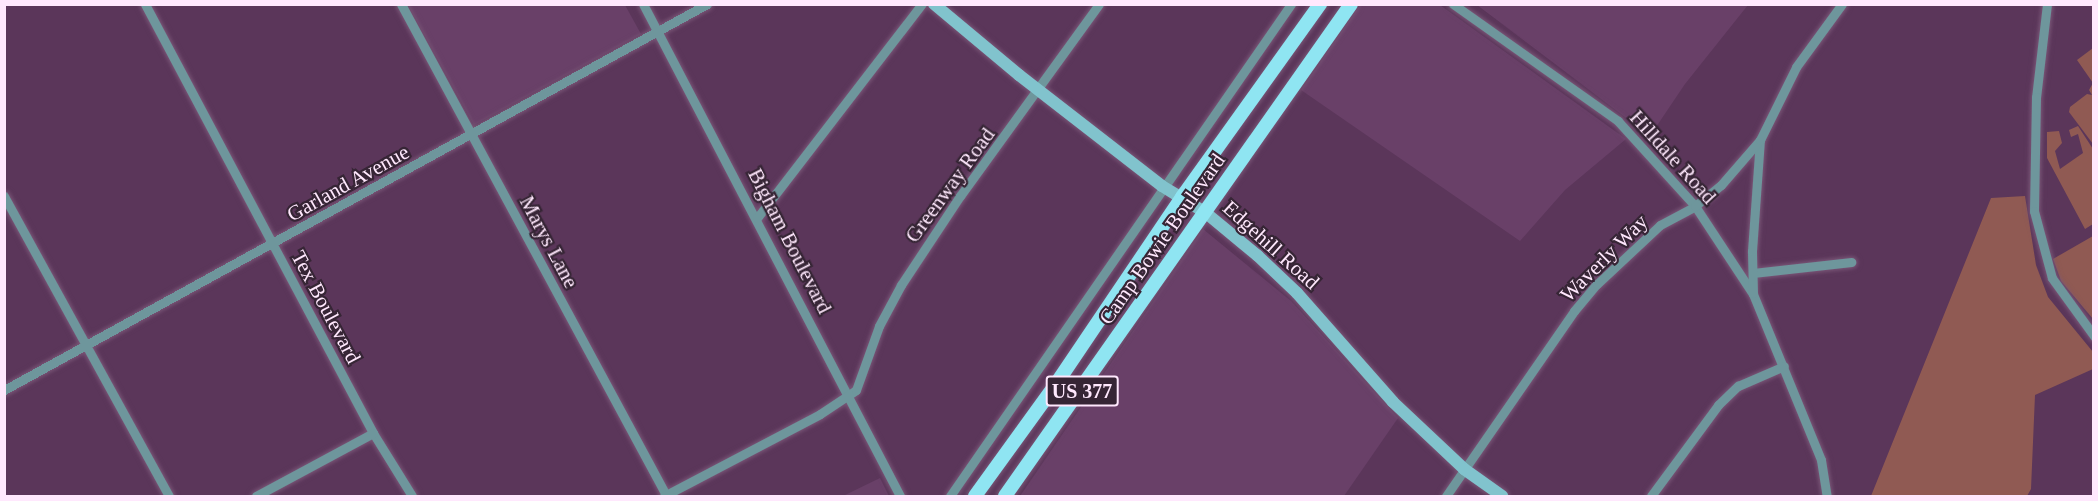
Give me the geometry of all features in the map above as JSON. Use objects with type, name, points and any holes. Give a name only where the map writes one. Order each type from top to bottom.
[{"type":"main road","name":"Camp Bowie Boulevard","points":[[975,496],[1054,387],[1182,196],[1320,4]]},
{"type":"main road","name":"Camp Bowie Boulevard","points":[[1005,496],[1075,401],[1351,4]]},
{"type":"main road","points":[[1054,387],[1075,401]]},
{"type":"street","name":"Tex Boulevard","points":[[145,4],[373,433],[411,496]]},
{"type":"street","name":"Marys Lane","points":[[401,4],[665,496]]},
{"type":"street","name":"Bigham Boulevard","points":[[643,4],[757,218],[900,496]]},
{"type":"street","name":"Garland Avenue","points":[[4,390],[272,245],[707,4]]},
{"type":"street","points":[[757,218],[922,4]]},
{"type":"street","name":"Edgehill Road","points":[[934,4],[1162,186],[1182,196],[1206,213],[1288,283],[1393,402],[1464,469],[1502,496]]},
{"type":"street","name":"Greenway Road","points":[[849,395],[856,390],[879,326],[901,285],[960,196],[1039,90],[1099,4]]},
{"type":"street","points":[[950,496],[1162,186],[1291,4]]},
{"type":"street","name":"Hilldale Road","points":[[1453,4],[1618,121],[1695,206],[1753,294],[1821,460],[1827,496]]},
{"type":"street","name":"Waverly Way","points":[[1446,496],[1574,311],[1597,284],[1660,225],[1695,206],[1735,171],[1760,140],[1796,67],[1842,4]]},
{"type":"street","points":[[2047,4],[2036,97],[2034,211],[2052,278],[2094,336]]},
{"type":"street","name":"Hilldale Road","points":[[1753,294],[1760,140]]},
{"type":"street","points":[[4,196],[169,496]]},
{"type":"street","points":[[1753,273],[1851,262]]},
{"type":"street","points":[[1651,496],[1718,405],[1738,386],[1784,366]]},
{"type":"street","points":[[665,496],[849,395]]},
{"type":"street","points":[[256,496],[373,433]]},
{"type":"shaded area","points":[[408,5],[625,5],[641,34],[474,125]]},
{"type":"shaded area","points":[[1360,5],[1440,5],[1626,139],[1565,190],[1520,241],[1301,90]]},
{"type":"shaded area","points":[[1477,5],[1748,5],[1685,84],[1650,136]]},
{"type":"shaded area","points":[[2093,48],[2093,83],[2077,60]]},
{"type":"shaded area","points":[[2093,83],[2093,144],[2069,112],[2070,107],[2087,94],[2092,95],[2089,90]]},
{"type":"shaded area","points":[[2078,126],[2093,149],[2093,224],[2085,229],[2047,158],[2047,132],[2059,131],[2062,143],[2055,151],[2060,169],[2083,153],[2078,134],[2071,137],[2069,130]]},
{"type":"shaded area","points":[[2025,196],[2036,265],[2048,297],[2093,352],[2093,369],[2035,395],[2031,489],[2027,496],[1871,496],[1991,198]]},
{"type":"shaded area","points":[[1203,229],[1291,301],[1398,418],[1344,496],[1020,496]]},
{"type":"shaded area","points":[[2093,236],[2093,319],[2061,281],[2053,259]]},
{"type":"shaded area","points":[[880,478],[889,496],[843,496]]}]
